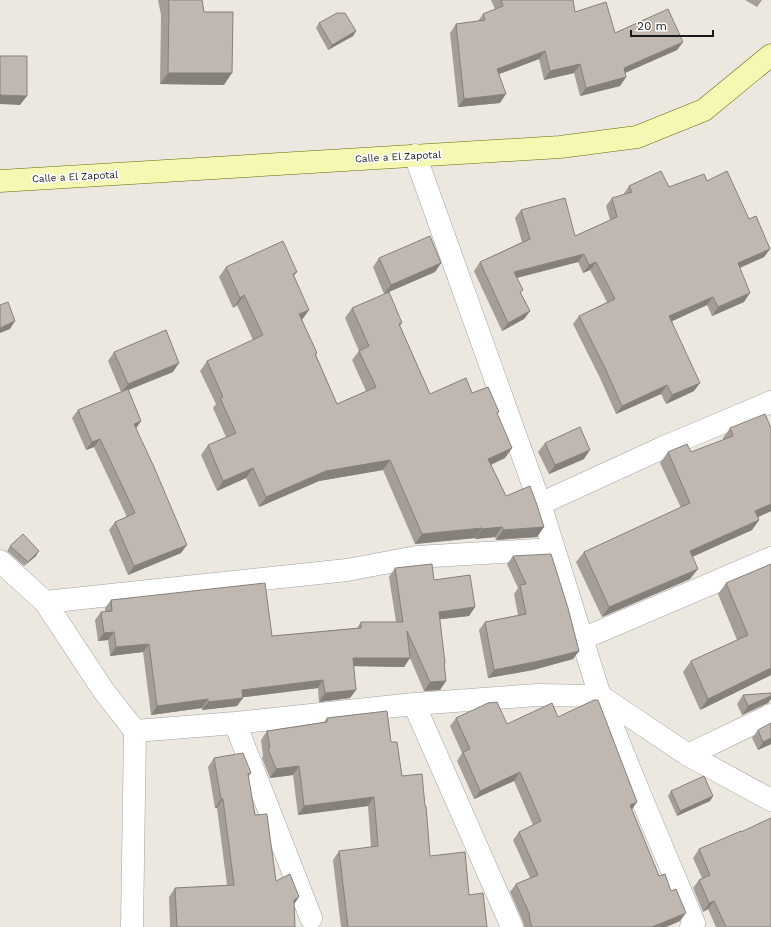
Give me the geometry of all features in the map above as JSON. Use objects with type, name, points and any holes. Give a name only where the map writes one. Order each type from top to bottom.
[{"type":"street","name":"Calle a El Zapotal","points":[[0,181],[560,147],[637,137],[704,110],[771,55]]},
{"type":"street","points":[[415,155],[540,504],[600,696],[694,923],[691,927]]},
{"type":"street","points":[[540,504],[662,448],[771,402]]},
{"type":"street","points":[[45,602],[347,570],[416,557],[554,549]]},
{"type":"street","points":[[582,639],[771,558]]},
{"type":"street","points":[[0,560],[45,602],[103,690],[135,731],[132,927]]},
{"type":"street","points":[[135,731],[235,723],[414,704],[537,694],[600,696],[688,755],[771,800]]},
{"type":"street","points":[[414,704],[512,927]]},
{"type":"street","points":[[688,755],[771,715]]},
{"type":"street","points":[[235,723],[311,918]]},
{"type":"building","points":[[168,0],[202,0],[204,12],[233,12],[232,73],[168,73]]},
{"type":"building","points":[[501,0],[573,0],[575,12],[606,2],[615,33],[668,9],[683,42],[624,68],[626,77],[586,88],[580,64],[550,71],[545,51],[497,69],[506,94],[464,99],[456,24],[485,20],[483,14],[503,6]]},
{"type":"building","points":[[337,13],[345,13],[356,31],[332,45],[319,23]]},
{"type":"building","points":[[0,56],[27,56],[27,96],[0,95]]},
{"type":"building","points":[[661,171],[669,187],[704,174],[707,181],[727,171],[749,219],[756,216],[770,249],[738,263],[750,293],[718,307],[713,297],[669,316],[700,383],[672,395],[667,385],[622,406],[579,316],[615,299],[596,262],[589,265],[584,254],[514,272],[523,290],[520,292],[530,311],[508,323],[480,262],[530,239],[521,210],[565,198],[575,236],[617,217],[612,198],[632,192],[629,186]]},
{"type":"building","points":[[430,236],[441,263],[391,285],[379,258]]},
{"type":"building","points":[[283,241],[297,272],[293,274],[309,310],[299,314],[317,353],[315,354],[337,404],[376,387],[359,351],[369,346],[352,308],[389,292],[402,323],[399,324],[430,394],[466,378],[472,393],[488,387],[512,448],[488,459],[506,496],[530,486],[544,527],[503,530],[502,527],[482,528],[422,534],[390,460],[326,471],[266,497],[253,468],[223,481],[208,445],[236,433],[220,398],[223,397],[207,361],[263,335],[244,295],[240,298],[226,267]]},
{"type":"building","points":[[8,302],[15,321],[0,328],[0,305]]},
{"type":"building","points":[[166,330],[179,363],[128,384],[114,352]]},
{"type":"building","points":[[128,389],[141,421],[134,424],[187,545],[134,566],[115,522],[135,513],[100,439],[92,442],[78,410]]},
{"type":"building","points":[[765,414],[771,428],[771,504],[755,511],[759,520],[690,551],[698,569],[609,607],[584,552],[690,503],[668,452],[687,444],[691,452],[733,436],[730,428]]},
{"type":"building","points":[[580,427],[590,450],[555,465],[545,443]]},
{"type":"building","points":[[23,534],[39,551],[28,562],[10,546]]},
{"type":"building","points":[[551,554],[568,608],[579,651],[494,670],[485,622],[526,614],[520,585],[526,584],[513,556]]},
{"type":"building","points":[[432,564],[434,580],[470,575],[475,607],[439,612],[446,681],[430,682],[407,631],[410,658],[353,658],[356,690],[325,693],[323,680],[242,690],[243,698],[208,702],[208,699],[157,706],[149,644],[116,647],[114,632],[104,633],[101,612],[112,611],[111,600],[265,583],[272,636],[361,628],[361,622],[403,622],[395,568]]},
{"type":"building","points":[[771,564],[771,668],[708,699],[691,661],[748,635],[726,583]]},
{"type":"building","points":[[771,693],[771,696],[748,706],[743,695]]},
{"type":"building","points":[[594,700],[598,700],[637,802],[630,805],[659,876],[665,874],[671,891],[676,889],[686,913],[652,927],[532,927],[529,913],[516,884],[538,875],[519,832],[541,821],[520,772],[480,791],[463,752],[470,749],[456,718],[488,703],[497,702],[507,724],[552,703],[558,717]]},
{"type":"building","points":[[387,711],[391,742],[397,742],[402,776],[422,774],[430,856],[465,852],[469,895],[483,893],[487,927],[348,927],[339,851],[378,846],[374,797],[304,806],[299,766],[276,769],[268,749],[270,748],[267,731],[327,722],[327,718]]},
{"type":"building","points":[[771,723],[771,738],[763,742],[758,730]]},
{"type":"building","points":[[243,753],[251,773],[248,774],[255,815],[267,814],[276,881],[290,874],[299,897],[294,900],[295,927],[177,927],[175,888],[234,885],[223,799],[221,799],[214,758]]},
{"type":"building","points":[[704,776],[713,796],[680,811],[671,791]]},
{"type":"building","points":[[771,818],[771,927],[726,927],[714,901],[709,903],[699,880],[710,875],[699,849]]}]
